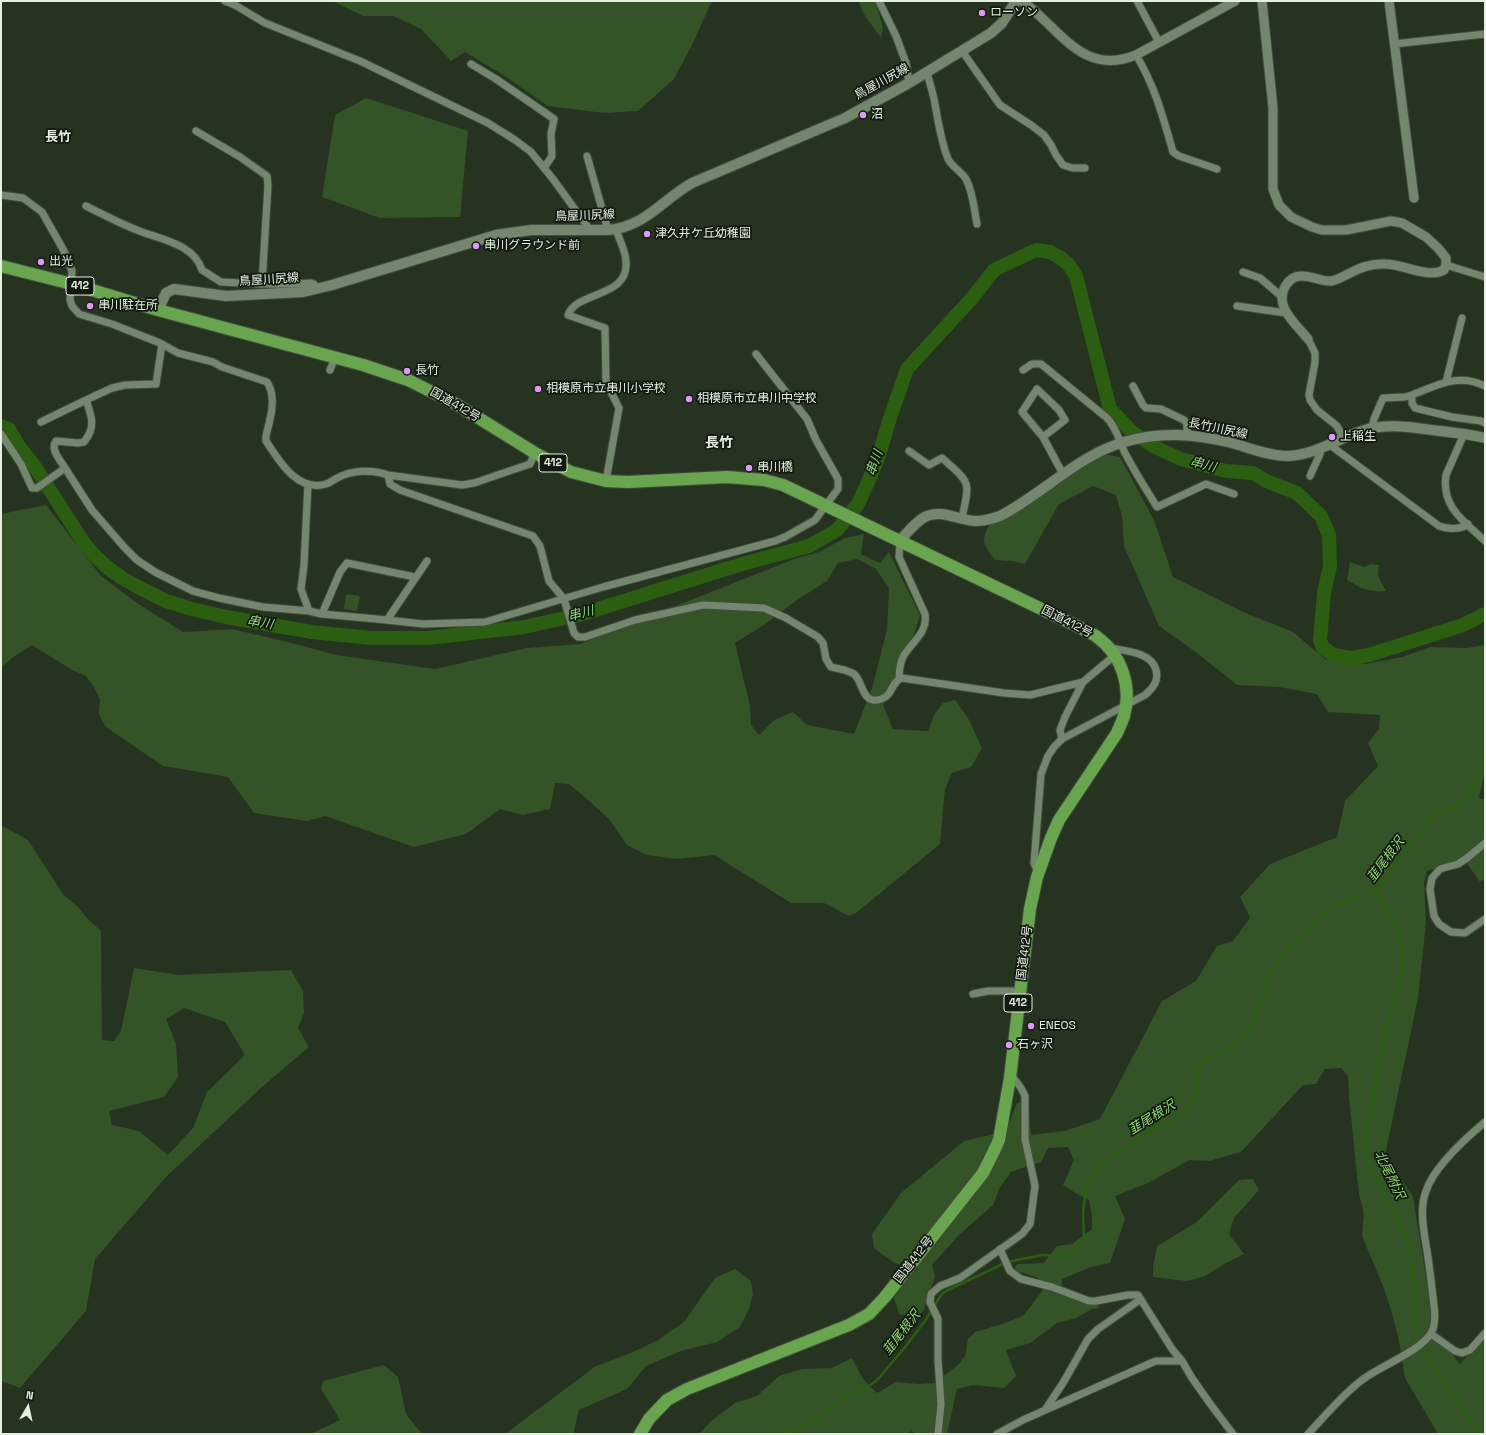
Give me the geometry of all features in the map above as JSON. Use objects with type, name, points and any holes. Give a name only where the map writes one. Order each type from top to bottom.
[{"type":"highway","name":"国道412号","points":[[1,266],[72,284],[158,310],[390,374],[420,386],[456,404],[535,453],[571,472],[606,480],[628,482],[727,477],[757,479],[783,485],[1081,628],[1097,637],[1112,652],[1122,668],[1126,684],[1124,718],[1117,733],[1059,820],[1038,873],[1030,910],[1010,1078],[999,1140],[983,1173],[886,1297],[869,1314],[849,1325],[687,1389],[667,1400],[649,1419],[640,1434]]},
{"type":"main road","name":"鳥屋川尻線","points":[[158,310],[168,291],[174,289],[213,295],[234,296],[289,293],[317,289],[496,235],[531,230],[612,229],[632,224],[646,217],[692,183],[845,118],[909,83],[988,35],[1007,17],[1016,1]]},
{"type":"main road","name":"長竹川尻線","points":[[900,540],[918,521],[928,516],[942,514],[979,521],[1000,516],[1094,455],[1122,442],[1156,435],[1183,434],[1210,438],[1267,453],[1281,455],[1302,454],[1326,447],[1372,428],[1387,426],[1464,434],[1485,438]]},
{"type":"street","points":[[225,1],[235,5],[265,23],[360,61],[488,123],[531,152],[590,230]]},
{"type":"street","points":[[879,1],[906,63],[909,83]]},
{"type":"street","points":[[1022,1],[1074,48],[1085,55],[1096,59],[1110,61],[1136,55],[1235,1]]},
{"type":"street","points":[[1137,1],[1159,42]]},
{"type":"street","points":[[1262,1],[1273,108],[1273,189],[1279,205],[1291,217],[1322,230],[1346,230],[1387,221],[1399,221],[1431,240],[1446,258],[1444,270],[1434,274],[1395,264],[1384,263],[1363,266],[1336,280],[1330,281],[1300,276],[1291,279],[1287,284],[1281,296],[1283,308],[1308,339],[1315,353],[1315,362],[1309,395],[1310,400],[1317,410],[1337,426],[1344,439]]},
{"type":"street","points":[[1389,1],[1414,198]]},
{"type":"street","points":[[1394,44],[1485,34]]},
{"type":"street","points":[[962,51],[1000,105],[1044,135],[1063,165],[1073,168],[1085,168]]},
{"type":"street","points":[[1136,55],[1148,76],[1162,112],[1173,152],[1179,156],[1217,169]]},
{"type":"street","points":[[471,64],[496,79],[554,119],[551,134],[552,156],[544,168]]},
{"type":"street","points":[[926,72],[934,97],[940,132],[950,164],[961,172],[968,183],[977,224]]},
{"type":"street","points":[[196,131],[240,157],[267,176],[268,185],[262,284]]},
{"type":"street","points":[[587,156],[612,229],[626,258],[627,267],[623,278],[613,287],[579,303],[570,311],[568,315],[605,328],[606,382],[619,408],[606,480]]},
{"type":"street","points":[[1,196],[23,198],[42,212],[64,251],[72,271],[70,299],[72,306],[79,314],[112,324],[162,344],[178,353],[213,362],[222,367],[267,382],[271,389],[272,405],[266,441],[283,466],[296,479],[308,484],[325,485],[337,478],[358,472],[379,472],[388,475],[462,485],[474,483],[530,464],[535,453]]},
{"type":"street","points":[[86,206],[142,232],[168,240],[194,255],[200,263],[202,270],[221,282],[262,284],[311,283],[314,284],[317,289]]},
{"type":"street","points":[[1446,265],[1485,277]]},
{"type":"street","points":[[1243,272],[1260,278],[1281,296]]},
{"type":"street","points":[[1237,306],[1286,313]]},
{"type":"street","points":[[1446,382],[1462,318]]},
{"type":"street","points":[[41,422],[112,388],[124,385],[156,384],[162,344]]},
{"type":"street","points":[[86,400],[92,417],[90,434],[84,442],[78,443],[56,441],[54,444],[54,449],[63,469],[92,510],[124,548],[137,560],[155,572],[193,591],[263,607],[423,624],[485,622],[565,601],[785,537],[815,520],[829,508],[838,489],[838,479],[816,440],[807,419],[756,354]]},
{"type":"street","points":[[330,370],[336,358]]},
{"type":"street","points":[[1023,370],[1032,364],[1041,364],[1112,422],[1135,471],[1157,507],[1206,484],[1234,494]]},
{"type":"street","points":[[1372,428],[1374,419],[1383,398],[1405,397],[1446,382],[1462,379],[1477,382],[1485,386]]},
{"type":"street","points":[[1133,386],[1143,406],[1146,408],[1161,408],[1184,420],[1187,424],[1183,434]]},
{"type":"street","points":[[1043,437],[1065,420],[1059,410],[1037,389],[1022,412],[1043,437],[1063,474]]},
{"type":"street","points":[[1412,395],[1412,405],[1415,408],[1485,423]]},
{"type":"street","points":[[1,434],[4,444],[21,464],[32,488],[37,488],[63,469]]},
{"type":"street","points":[[1464,434],[1446,475],[1446,496],[1449,503],[1458,515],[1485,540]]},
{"type":"street","points":[[1310,476],[1320,454],[1326,447],[1439,526],[1450,528],[1464,527],[1468,524]]},
{"type":"street","points":[[909,451],[926,465],[929,465],[942,458],[964,477],[968,493],[962,518]]},
{"type":"street","points":[[388,475],[390,484],[400,490],[533,536],[540,546],[549,581],[565,601],[574,633],[578,637],[634,620],[703,605],[764,608],[786,618],[818,637],[823,644],[826,659],[831,667],[854,673],[867,697],[876,700],[887,696],[894,683],[899,679],[912,679],[1004,693],[1030,695],[1083,682]]},
{"type":"street","points":[[308,484],[304,565],[301,589],[309,611]]},
{"type":"street","points":[[899,679],[902,660],[923,630],[926,618],[899,557],[900,540]]},
{"type":"street","points":[[387,620],[427,561]]},
{"type":"street","points":[[322,614],[340,572],[347,563],[415,577]]},
{"type":"street","points":[[1038,873],[1034,863],[1041,774],[1048,756],[1062,739],[1145,695],[1152,689],[1155,683],[1158,675],[1156,666],[1149,658],[1133,652],[1112,652],[1083,682],[1060,730],[1062,739]]},
{"type":"street","points":[[1485,843],[1458,864],[1440,870],[1432,878],[1430,889],[1434,916],[1439,924],[1451,932],[1465,933],[1485,919]]},
{"type":"street","points":[[973,994],[988,991],[1020,991]]},
{"type":"street","points":[[938,1434],[941,1404],[938,1360],[938,1319],[937,1314],[930,1302],[931,1294],[935,1290],[960,1278],[1022,1234],[1030,1224],[1035,1192],[1030,1158],[1025,1139],[1025,1096],[1022,1088],[1015,1080],[1010,1078]]},
{"type":"street","points":[[1308,1434],[1352,1388],[1362,1380],[1406,1354],[1431,1334],[1434,1320],[1434,1306],[1423,1221],[1426,1191],[1436,1172],[1485,1122]]},
{"type":"street","points":[[1000,1249],[1008,1268],[1013,1274],[1021,1279],[1052,1287],[1089,1301],[1128,1295],[1138,1295],[1172,1349],[1233,1434]]},
{"type":"street","points":[[1045,1410],[1063,1383],[1082,1348],[1091,1335],[1141,1299]]},
{"type":"street","points":[[1431,1334],[1455,1351],[1462,1353],[1470,1350],[1485,1334]]},
{"type":"street","points":[[997,1434],[1045,1410],[1150,1363],[1156,1361],[1182,1361]]},
{"type":"green space","points":[[332,1],[714,1],[710,5],[693,43],[674,79],[638,111],[604,113],[548,106],[500,73],[465,52],[451,61],[421,29],[393,16],[363,16]]},
{"type":"green space","points":[[858,1],[875,1],[883,27],[881,38],[865,16]]},
{"type":"green space","points":[[366,98],[468,131],[460,217],[380,218],[322,197],[335,115]]},
{"type":"green space","points":[[1103,454],[1120,457],[1154,520],[1173,577],[1241,611],[1293,632],[1325,659],[1366,664],[1402,657],[1430,647],[1467,648],[1485,645],[1485,771],[1479,798],[1485,800],[1485,878],[1480,882],[1464,859],[1427,871],[1424,883],[1426,922],[1418,998],[1385,1155],[1413,1197],[1435,1333],[1460,1364],[1485,1336],[1485,1434],[1438,1434],[1405,1378],[1399,1341],[1392,1313],[1383,1286],[1362,1236],[1364,1213],[1359,1194],[1348,1077],[1342,1068],[1325,1069],[1316,1084],[1303,1085],[1241,1152],[1209,1161],[1190,1160],[1148,1183],[1115,1196],[1125,1219],[1110,1263],[1091,1267],[1062,1279],[1061,1295],[1098,1305],[1099,1308],[1092,1309],[1076,1318],[1057,1323],[1030,1343],[1006,1350],[1016,1376],[1004,1388],[973,1385],[957,1389],[947,1434],[915,1434],[912,1431],[905,1434],[699,1434],[710,1422],[735,1403],[757,1396],[779,1376],[802,1369],[832,1368],[852,1358],[863,1379],[877,1393],[896,1382],[919,1384],[934,1383],[958,1365],[965,1356],[968,1339],[975,1332],[1023,1316],[1043,1290],[1038,1278],[1014,1270],[1017,1264],[1044,1263],[1057,1246],[1072,1244],[1092,1229],[1092,1217],[1089,1200],[1063,1185],[1074,1160],[1068,1147],[1048,1148],[1041,1162],[1011,1172],[1000,1187],[993,1205],[959,1235],[932,1265],[935,1276],[924,1310],[918,1318],[899,1314],[893,1295],[917,1269],[894,1263],[874,1248],[872,1234],[901,1193],[964,1141],[1006,1131],[1017,1103],[1028,1100],[1031,1135],[1064,1131],[1100,1119],[1162,1001],[1196,981],[1217,946],[1233,941],[1250,918],[1240,897],[1270,864],[1337,837],[1345,801],[1378,766],[1368,743],[1379,729],[1380,715],[1328,712],[1317,694],[1279,687],[1237,685],[1197,653],[1159,626],[1124,546],[1122,516],[1116,495],[1093,486],[1059,504],[1025,564],[1012,561],[995,560],[987,549],[984,541],[984,537],[992,520]]},
{"type":"green space","points":[[46,505],[101,576],[137,603],[183,632],[232,629],[336,655],[435,669],[527,648],[580,644],[794,559],[819,552],[845,538],[864,534],[861,554],[880,563],[889,552],[920,615],[904,667],[894,680],[883,705],[893,729],[928,731],[934,715],[943,703],[955,700],[968,718],[982,748],[971,767],[952,773],[945,789],[940,844],[856,913],[849,916],[824,903],[791,903],[714,855],[677,859],[647,855],[627,845],[609,819],[569,784],[555,783],[550,809],[523,815],[500,809],[466,834],[414,847],[325,816],[307,821],[254,813],[228,777],[163,766],[105,726],[99,714],[100,700],[94,687],[86,676],[72,670],[32,645],[13,657],[1,668],[1,514]],"holes":[[[857,559],[876,569],[889,588],[887,630],[872,688],[854,734],[807,725],[793,712],[774,720],[759,735],[751,725],[750,706],[735,643],[764,625],[797,600],[827,581],[838,563]]]},
{"type":"green space","points":[[1350,562],[1364,567],[1371,564],[1379,565],[1378,576],[1386,591],[1365,589],[1347,580]]},
{"type":"green space","points":[[346,594],[360,596],[357,611],[344,609]]},
{"type":"green space","points":[[1,825],[28,840],[63,894],[101,931],[102,1040],[114,1041],[121,1031],[134,968],[178,975],[291,970],[303,991],[304,1013],[298,1028],[309,1047],[262,1087],[166,1177],[95,1259],[86,1311],[20,1388],[1,1381]],"holes":[[[184,1008],[225,1022],[245,1055],[207,1092],[193,1128],[168,1155],[139,1131],[112,1125],[109,1111],[164,1097],[178,1077],[176,1044],[166,1019]]]},
{"type":"green space","points":[[1253,1179],[1259,1190],[1234,1218],[1229,1234],[1244,1254],[1205,1276],[1187,1281],[1153,1277],[1153,1267],[1157,1246],[1197,1222],[1239,1180]]},
{"type":"green space","points":[[735,1269],[751,1281],[753,1294],[749,1309],[740,1327],[717,1342],[681,1351],[646,1366],[627,1389],[579,1410],[574,1431],[575,1434],[505,1434],[596,1366],[631,1353],[658,1340],[684,1322],[715,1278]]},
{"type":"green space","points":[[384,1365],[398,1377],[406,1414],[422,1434],[310,1434],[340,1420],[321,1389],[323,1381]]},
{"type":"waterway","name":"串川","points":[[1,426],[9,429],[18,445],[33,464],[84,543],[95,556],[122,578],[166,601],[226,617],[312,632],[371,638],[428,638],[524,627],[579,615],[742,564],[809,546],[837,530],[858,504],[872,473],[907,369],[973,297],[994,270],[1036,250],[1050,252],[1061,258],[1069,265],[1076,276],[1110,409],[1133,433],[1157,448],[1181,459],[1226,471],[1253,473],[1266,481],[1297,493],[1321,516],[1329,535],[1330,566],[1324,593],[1320,640],[1323,648],[1334,655],[1350,658],[1369,655],[1463,625],[1485,614]]},
{"type":"waterway","name":"韮尾根沢","points":[[1375,892],[1431,817],[1462,802],[1467,798],[1474,785],[1485,746]]},
{"type":"waterway","name":"韮尾根沢","points":[[776,1434],[791,1432],[810,1424],[844,1397],[864,1390],[879,1378],[906,1346],[925,1321],[941,1295],[946,1291],[1007,1262],[1042,1255],[1054,1256],[1073,1253],[1084,1239],[1083,1213],[1086,1187],[1100,1166],[1153,1128],[1180,1115],[1191,1104],[1196,1094],[1198,1068],[1210,1056],[1229,1049],[1239,1043],[1249,1030],[1266,992],[1272,970],[1281,956],[1320,917],[1334,906],[1359,897],[1366,892],[1375,892]]},
{"type":"waterway","name":"北尾附沢","points":[[1375,892],[1388,910],[1399,936],[1404,964],[1378,1063],[1372,1107],[1367,1126],[1365,1150],[1370,1167],[1395,1211],[1409,1246],[1418,1332],[1425,1355],[1461,1406],[1478,1434]]},
{"type":"place","name":"ローソン","points":[[982,13]]},
{"type":"place","name":"沼","points":[[863,115]]},
{"type":"place","name":"津久井ケ丘幼稚園","points":[[647,234]]},
{"type":"place","name":"串川グラウンド前","points":[[476,246]]},
{"type":"place","name":"出光","points":[[41,262]]},
{"type":"place","name":"串川駐在所","points":[[90,306]]},
{"type":"place","name":"長竹","points":[[407,371]]},
{"type":"place","name":"相模原市立串川小学校","points":[[538,389]]},
{"type":"place","name":"相模原市立串川中学校","points":[[689,399]]},
{"type":"place","name":"上稲生","points":[[1332,437]]},
{"type":"place","name":"串川橋","points":[[749,468]]},
{"type":"place","name":"ENEOS","points":[[1031,1026]]},
{"type":"place","name":"石ヶ沢","points":[[1009,1045]]},
{"type":"district","name":"長竹","points":[[58,137]]},
{"type":"district","name":"長竹","points":[[719,443]]}]
